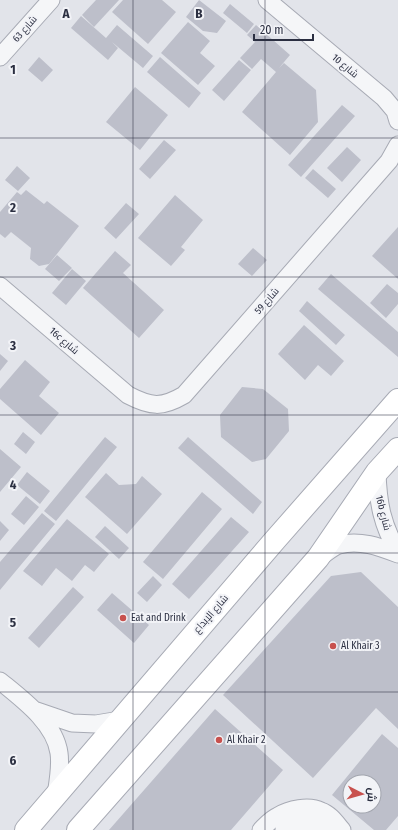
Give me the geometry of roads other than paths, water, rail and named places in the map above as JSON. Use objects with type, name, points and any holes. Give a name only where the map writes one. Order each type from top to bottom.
[{"type":"main road","name":"شارع الإبداع","points":[[26,830],[398,400]]},
{"type":"main road","points":[[78,830],[318,558],[377,472],[398,448]]},
{"type":"street","name":"شارع 63","points":[[0,57],[51,0]]},
{"type":"street","name":"شارع 10","points":[[268,0],[384,98],[395,111],[398,121]]},
{"type":"street","name":"شارع 59","points":[[128,395],[142,402],[156,405],[171,402],[184,395],[389,161],[398,145]]},
{"type":"street","name":"16c شارع","points":[[0,286],[128,395]]},
{"type":"street","name":"16b شارع","points":[[377,472],[377,494],[381,516],[398,553]]},
{"type":"street","name":"16b شارع","points":[[318,558],[339,545],[357,543],[379,546],[398,553]]},
{"type":"street","points":[[0,681],[34,710],[51,730],[58,745],[60,761],[56,795]]},
{"type":"street","points":[[34,710],[61,720],[78,723],[96,724],[120,720]]},
{"type":"street","points":[[261,830],[277,816],[285,812],[312,808],[321,810],[330,816],[342,830]]},
{"type":"street","points":[[284,830],[294,825],[303,824],[315,825],[326,830]]},
{"type":"place","name":"Eat and Drink","points":[[123,618]]},
{"type":"place","name":"Al Khair 3","points":[[333,646]]},
{"type":"place","name":"Al Khair 2","points":[[219,740]]}]
